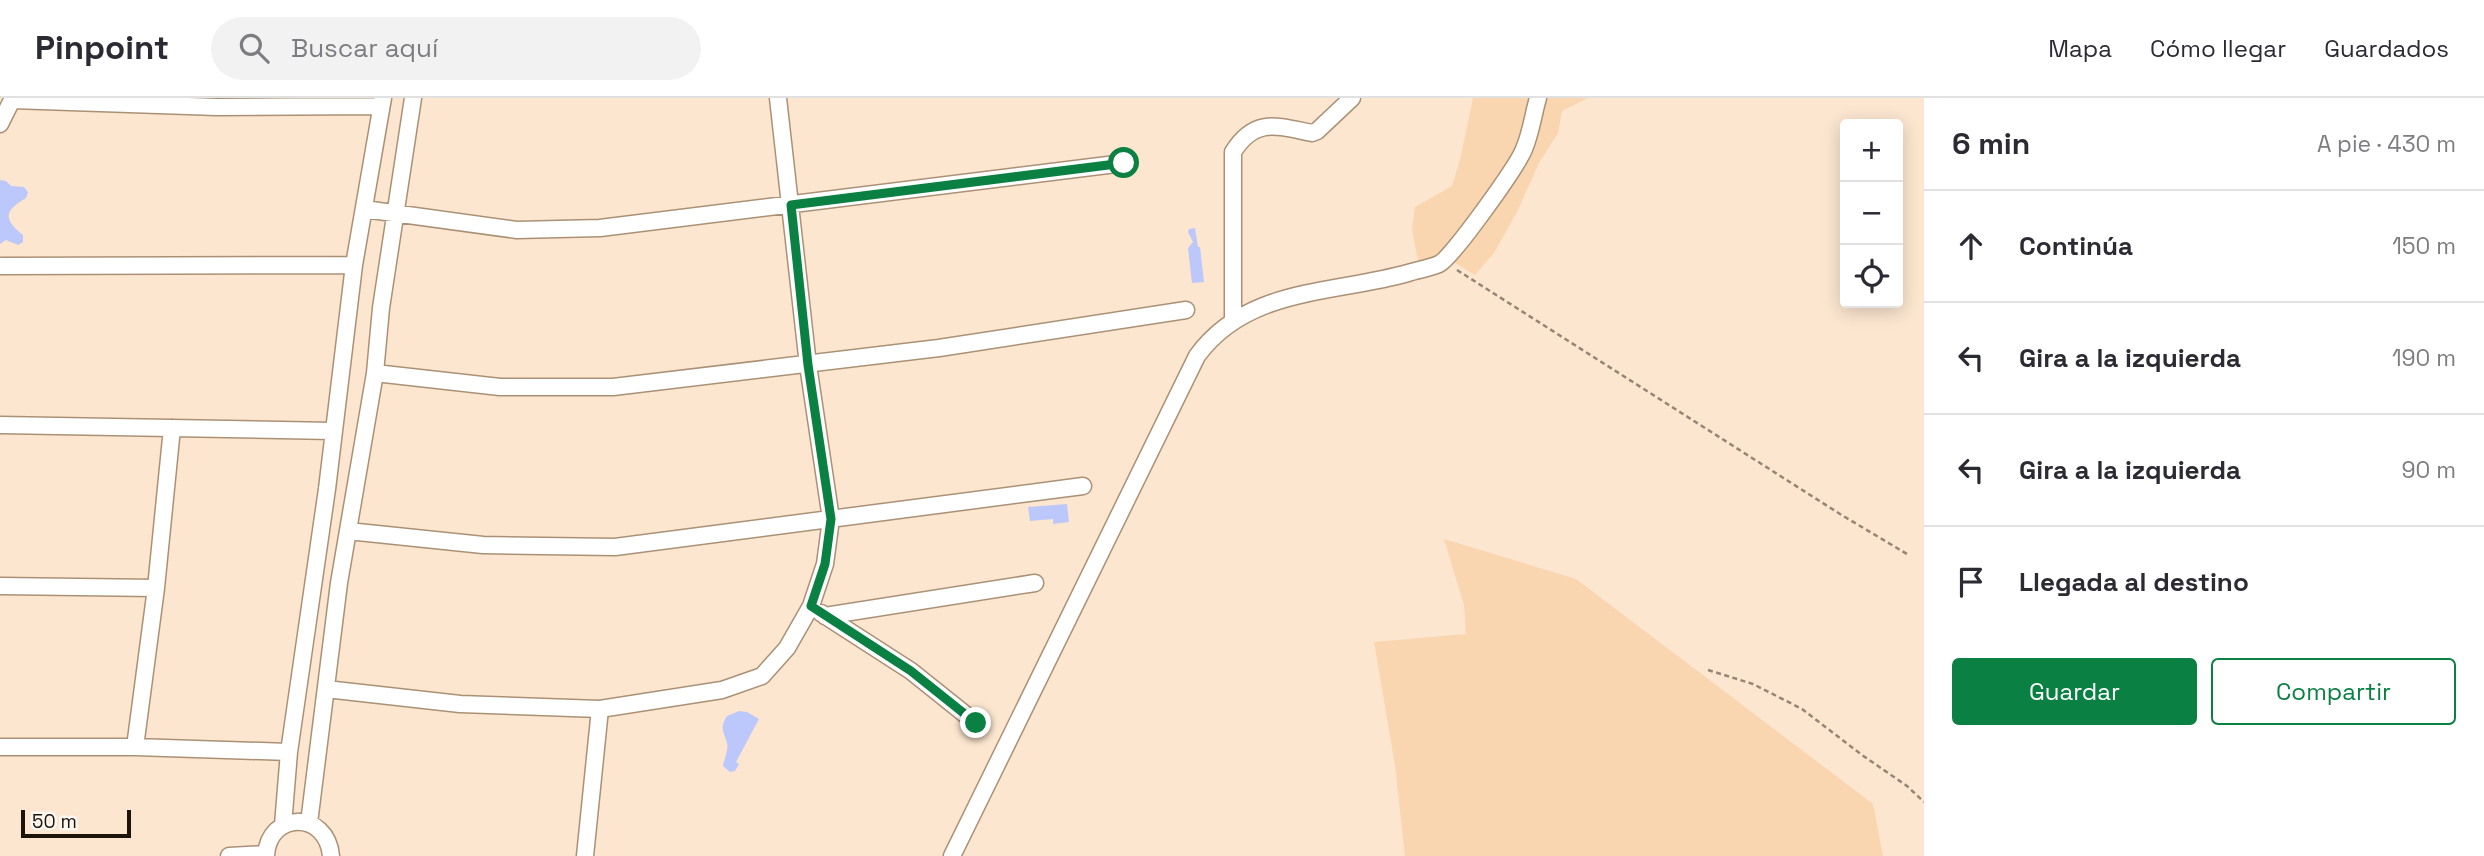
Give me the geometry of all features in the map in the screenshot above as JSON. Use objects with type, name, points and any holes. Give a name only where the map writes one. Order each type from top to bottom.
[{"type":"street","points":[[309,823],[348,531],[375,373],[412,98]]},
{"type":"street","points":[[326,688],[460,704],[600,709],[722,690],[762,676],[787,648],[811,606],[825,564],[831,519],[808,365],[778,98]]},
{"type":"street","points":[[1233,320],[1233,152],[1241,140],[1263,127],[1275,125],[1312,133],[1317,131],[1352,98]]},
{"type":"street","points":[[952,856],[1197,356],[1211,337],[1233,320],[1277,300],[1384,279],[1441,263],[1462,240],[1524,151],[1538,98]]},
{"type":"street","points":[[0,124],[12,99],[218,103],[382,102],[354,265],[327,489],[289,752],[283,825]]},
{"type":"street","points":[[364,209],[517,230],[600,228],[1124,163]]},
{"type":"street","points":[[0,265],[354,265]]},
{"type":"street","points":[[375,373],[500,387],[613,387],[808,365],[1185,310]]},
{"type":"street","points":[[0,425],[333,431]]},
{"type":"street","points":[[135,747],[156,588],[172,428]]},
{"type":"street","points":[[348,531],[483,545],[615,547],[1083,486]]},
{"type":"street","points":[[327,489],[354,491]]},
{"type":"street","points":[[825,616],[1035,583]]},
{"type":"street","points":[[0,586],[156,588]]},
{"type":"street","points":[[811,606],[911,671],[976,723]]},
{"type":"street","points":[[585,856],[600,709]]},
{"type":"street","points":[[0,747],[135,747],[289,752]]},
{"type":"street","points":[[229,856],[266,855],[270,838],[283,825],[292,822],[309,823],[326,836],[331,856]]},
{"type":"path","points":[[1441,263],[1459,271],[1907,554]]},
{"type":"path","points":[[1708,670],[1753,684],[1802,709],[1907,786],[1924,802]]},
{"type":"shaded area","points":[[1473,98],[1588,98],[1562,111],[1558,133],[1539,163],[1518,210],[1494,253],[1475,275],[1452,261],[1418,261],[1412,229],[1415,207],[1452,186]]},
{"type":"shaded area","points":[[1444,539],[1576,579],[1873,804],[1883,856],[1405,856],[1395,765],[1374,642],[1466,634],[1464,605]]},
{"type":"water","points":[[0,180],[11,186],[24,187],[28,192],[26,198],[13,207],[9,215],[9,220],[23,235],[23,242],[18,245],[6,240],[0,244]]},
{"type":"water","points":[[1195,228],[1204,282],[1192,283],[1188,248],[1193,242],[1188,232],[1189,229]]},
{"type":"water","points":[[1067,504],[1069,522],[1053,524],[1053,519],[1030,521],[1028,507]]},
{"type":"water","points":[[739,711],[759,719],[736,762],[739,764],[735,771],[730,772],[723,766],[727,746],[723,727],[727,716]]},
{"type":"route","points":[[976,723],[911,671],[811,606],[825,564],[831,519],[808,365],[791,205],[1124,163]]}]
